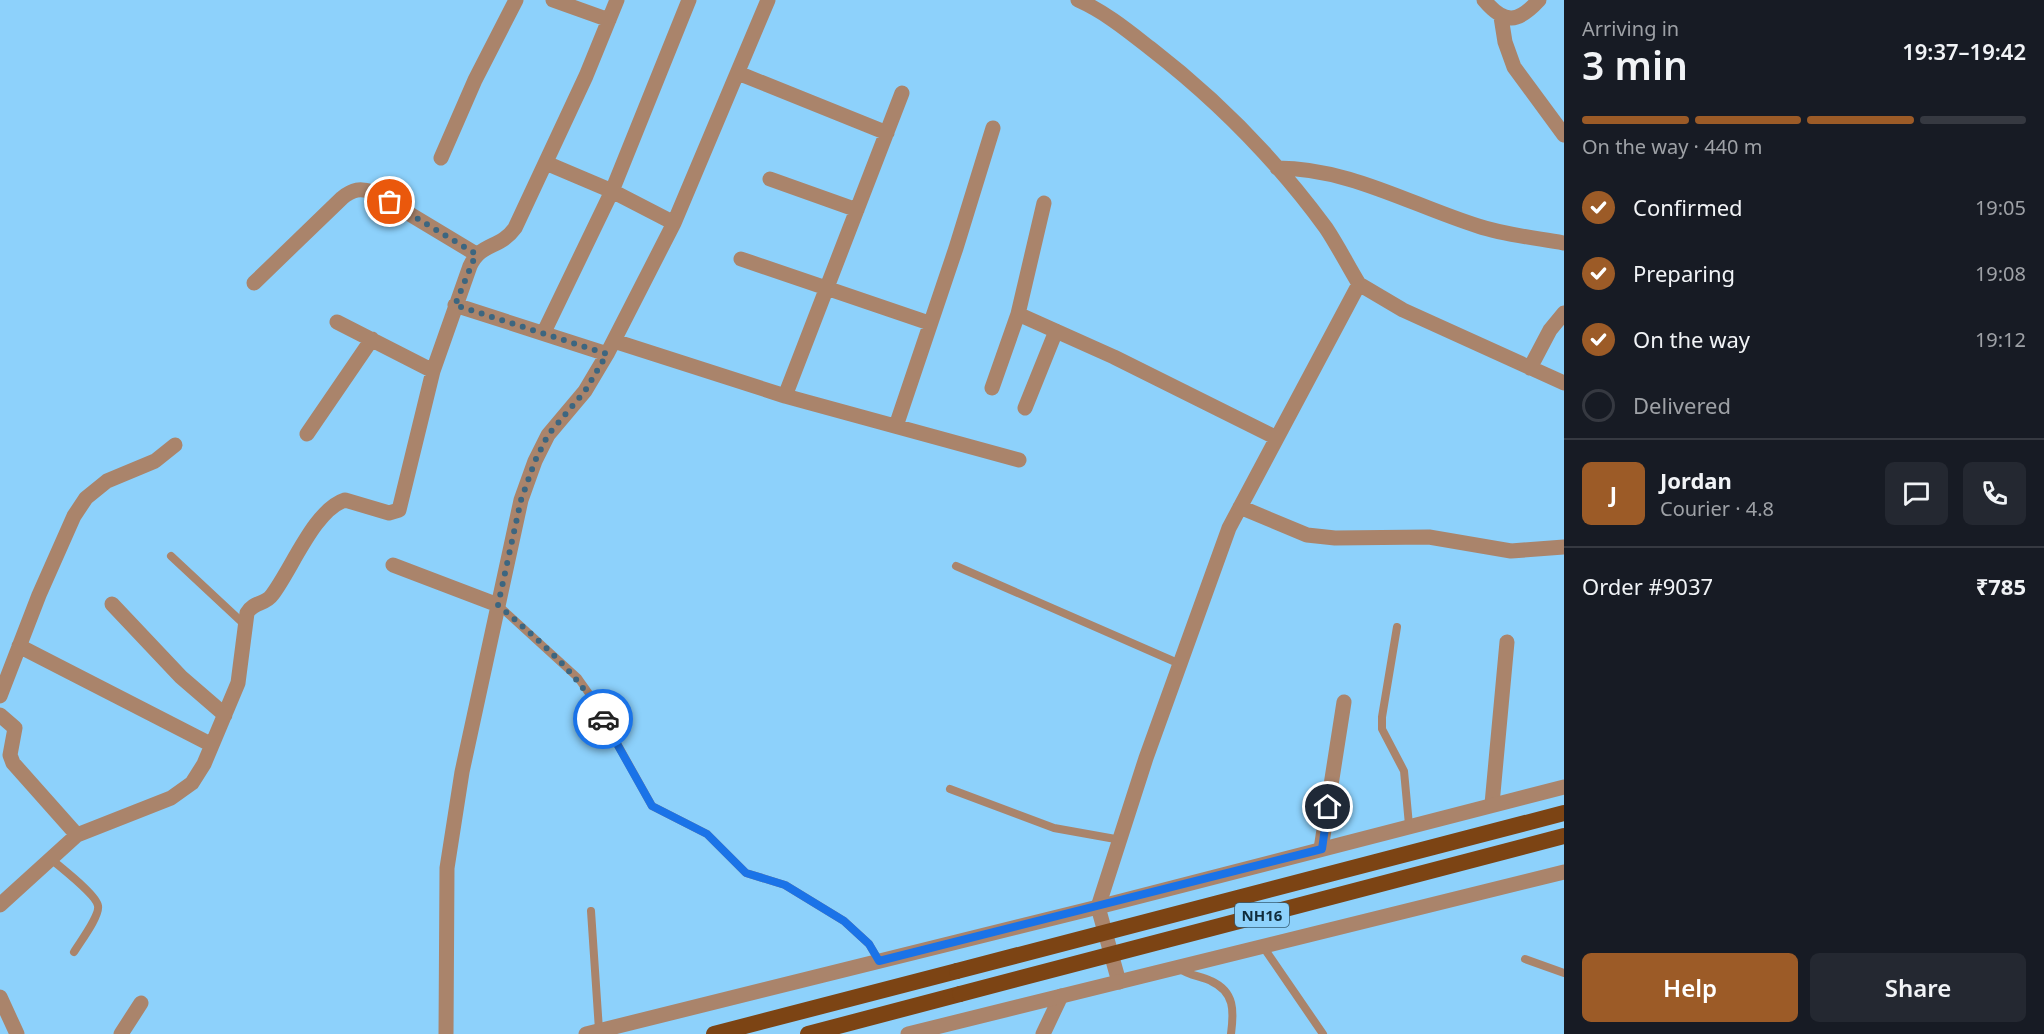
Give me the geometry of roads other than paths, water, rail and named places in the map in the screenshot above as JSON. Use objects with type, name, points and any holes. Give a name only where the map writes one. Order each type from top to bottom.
[{"type":"highway","name":"NH16","points":[[714,1034],[1564,813]]},
{"type":"highway","name":"NH16","points":[[808,1034],[1564,836]]},
{"type":"street","points":[[441,158],[475,80],[516,0]]},
{"type":"street","points":[[553,0],[609,20]]},
{"type":"street","points":[[1,902],[77,835],[171,798],[192,783],[212,745],[238,683],[251,606],[272,596],[327,510],[345,500],[389,513],[399,510],[403,502],[433,371],[455,305],[476,254],[482,248],[508,238],[546,163],[617,0]]},
{"type":"street","points":[[544,332],[612,191],[689,0]]},
{"type":"street","points":[[446,1034],[447,868],[462,772],[521,500],[535,461],[548,435],[585,391],[611,348],[674,223],[768,0]]},
{"type":"street","points":[[1078,0],[1104,5],[1228,115],[1277,168],[1328,231],[1359,284],[1403,310],[1564,383]]},
{"type":"street","points":[[1484,0],[1501,17],[1505,42],[1514,67],[1564,135]]},
{"type":"street","points":[[1501,17],[1522,17],[1539,0]]},
{"type":"street","points":[[738,73],[886,133]]},
{"type":"street","points":[[785,396],[902,93]]},
{"type":"street","points":[[896,426],[956,248],[993,128]]},
{"type":"street","points":[[546,163],[612,191],[674,223]]},
{"type":"street","points":[[1277,168],[1320,171],[1367,184],[1413,204],[1481,228],[1564,243]]},
{"type":"street","points":[[770,179],[857,210]]},
{"type":"street","points":[[254,283],[342,198],[351,191],[361,189],[373,192],[476,254]]},
{"type":"street","points":[[992,388],[1018,314],[1044,202]]},
{"type":"street","points":[[741,259],[930,323]]},
{"type":"street","points":[[1119,982],[1098,907],[1146,758],[1229,528],[1359,284]]},
{"type":"street","points":[[455,305],[544,332],[611,348],[1019,460]]},
{"type":"street","points":[[1018,314],[1277,438]]},
{"type":"street","points":[[1530,368],[1550,330],[1564,314]]},
{"type":"street","points":[[336,322],[433,371]]},
{"type":"street","points":[[1025,408],[1056,331]]},
{"type":"street","points":[[307,434],[372,339]]},
{"type":"street","points":[[0,696],[19,645],[74,516],[87,498],[107,481],[155,461],[176,445]]},
{"type":"street","points":[[1240,507],[1307,535],[1335,538],[1429,537],[1511,551],[1564,547]]},
{"type":"street","points":[[393,565],[498,605]]},
{"type":"street","points":[[112,604],[181,677],[225,715]]},
{"type":"street","points":[[1492,804],[1507,642]]},
{"type":"street","points":[[19,645],[212,745]]},
{"type":"street","points":[[1322,849],[1344,702]]},
{"type":"street","points":[[0,715],[15,728],[10,756],[13,763],[77,835]]},
{"type":"street","points":[[592,1032],[1098,907],[1409,825],[1564,787]]},
{"type":"street","points":[[908,1034],[1179,969],[1564,872]]},
{"type":"street","points":[[1043,1034],[1061,996]]},
{"type":"street","points":[[0,997],[17,1034]]},
{"type":"street","points":[[121,1034],[141,1003]]},
{"type":"lane","points":[[171,556],[246,626]]},
{"type":"lane","points":[[956,566],[1180,664]]},
{"type":"lane","points":[[498,605],[578,678],[590,695],[652,806],[707,834],[746,873],[785,885],[844,921],[869,944],[879,961]]},
{"type":"lane","points":[[1397,627],[1382,717],[1383,729],[1404,771],[1409,825]]},
{"type":"lane","points":[[950,789],[1054,828],[1121,840]]},
{"type":"lane","points":[[51,859],[94,896],[98,905],[97,913],[74,952]]},
{"type":"lane","points":[[591,911],[592,1032]]},
{"type":"lane","points":[[1264,948],[1323,1034]]},
{"type":"lane","points":[[1525,959],[1564,973]]},
{"type":"lane","points":[[1179,969],[1195,977],[1211,980],[1228,992],[1233,1003],[1231,1034]]}]
